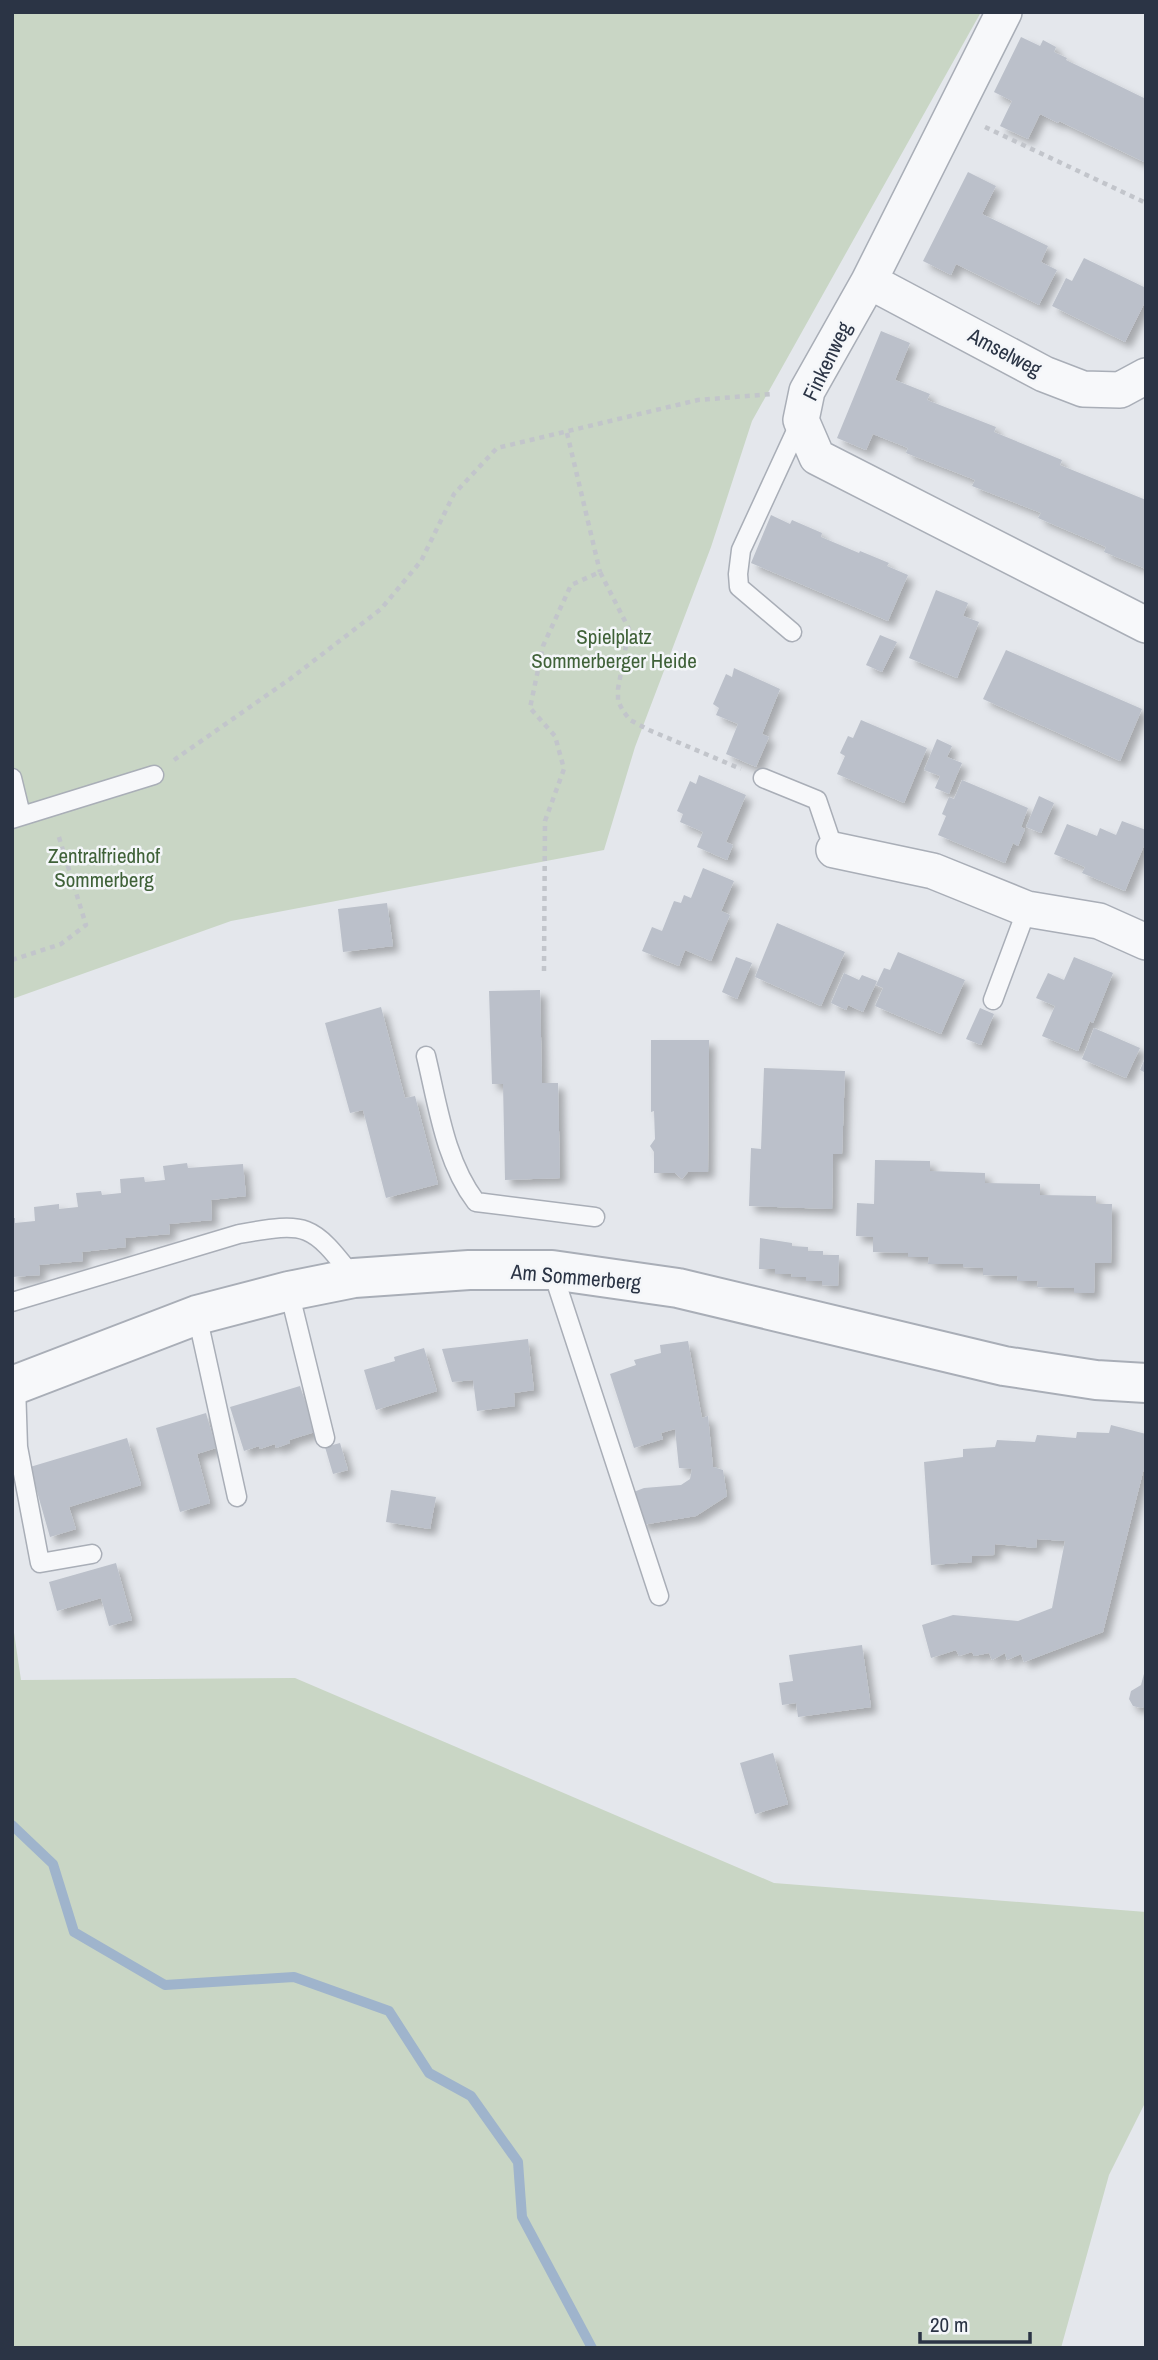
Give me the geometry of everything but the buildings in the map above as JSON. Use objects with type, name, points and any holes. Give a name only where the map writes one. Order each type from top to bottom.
[{"type":"street","name":"Finkenweg","points":[[1004,12],[804,405],[817,457],[1146,625]]},
{"type":"street","name":"Amselweg","points":[[869,281],[1044,373],[1083,389],[1120,390],[1146,376]]},
{"type":"street","points":[[834,850],[933,871],[1027,909],[1099,921],[1146,942]]},
{"type":"street","name":"Am Sommerberg","points":[[14,1385],[197,1315],[289,1291],[354,1278],[455,1270],[552,1270],[678,1287],[1004,1366],[1096,1380],[1146,1383]]},
{"type":"lane","points":[[792,632],[740,587],[738,574],[741,550],[804,405]]},
{"type":"lane","points":[[12,778],[17,817],[154,775]]},
{"type":"lane","points":[[763,778],[817,800],[834,850]]},
{"type":"lane","points":[[993,1000],[1027,909]]},
{"type":"lane","points":[[426,1056],[453,1163],[476,1202],[595,1217]]},
{"type":"lane","points":[[12,1302],[239,1234],[297,1227],[316,1233],[354,1278]]},
{"type":"lane","points":[[552,1270],[659,1597]]},
{"type":"lane","points":[[289,1291],[325,1438]]},
{"type":"lane","points":[[197,1315],[237,1497]]},
{"type":"lane","points":[[14,1385],[18,1447],[40,1563],[92,1554]]},
{"type":"path","points":[[953,112],[1146,203]]},
{"type":"path","points":[[154,775],[290,679],[381,609],[421,561],[454,494],[497,449],[698,400],[804,405]]},
{"type":"path","points":[[567,433],[600,572],[629,629],[618,701],[630,720],[763,778]]},
{"type":"path","points":[[544,971],[545,821],[564,769],[555,736],[530,708],[543,646],[571,585],[600,572]]},
{"type":"path","points":[[12,960],[61,944],[86,925],[50,807]]},
{"type":"green space","points":[[12,12],[981,12],[752,421],[711,547],[635,747],[604,850],[231,921],[12,999]]},
{"type":"green space","points":[[12,1619],[21,1680],[295,1678],[774,1883],[1146,1912],[1146,2101],[1109,2175],[1061,2348],[12,2348]]},
{"type":"waterway","points":[[12,1825],[53,1864],[74,1932],[165,1985],[294,1977],[389,2011],[429,2073],[471,2096],[518,2162],[522,2217],[592,2348]]},
{"type":"park label","name":"Spielplatz Sommerberger Heide","points":[[614,648]]},
{"type":"park label","name":"Zentralfriedhof Sommerberg","points":[[104,867]]}]
